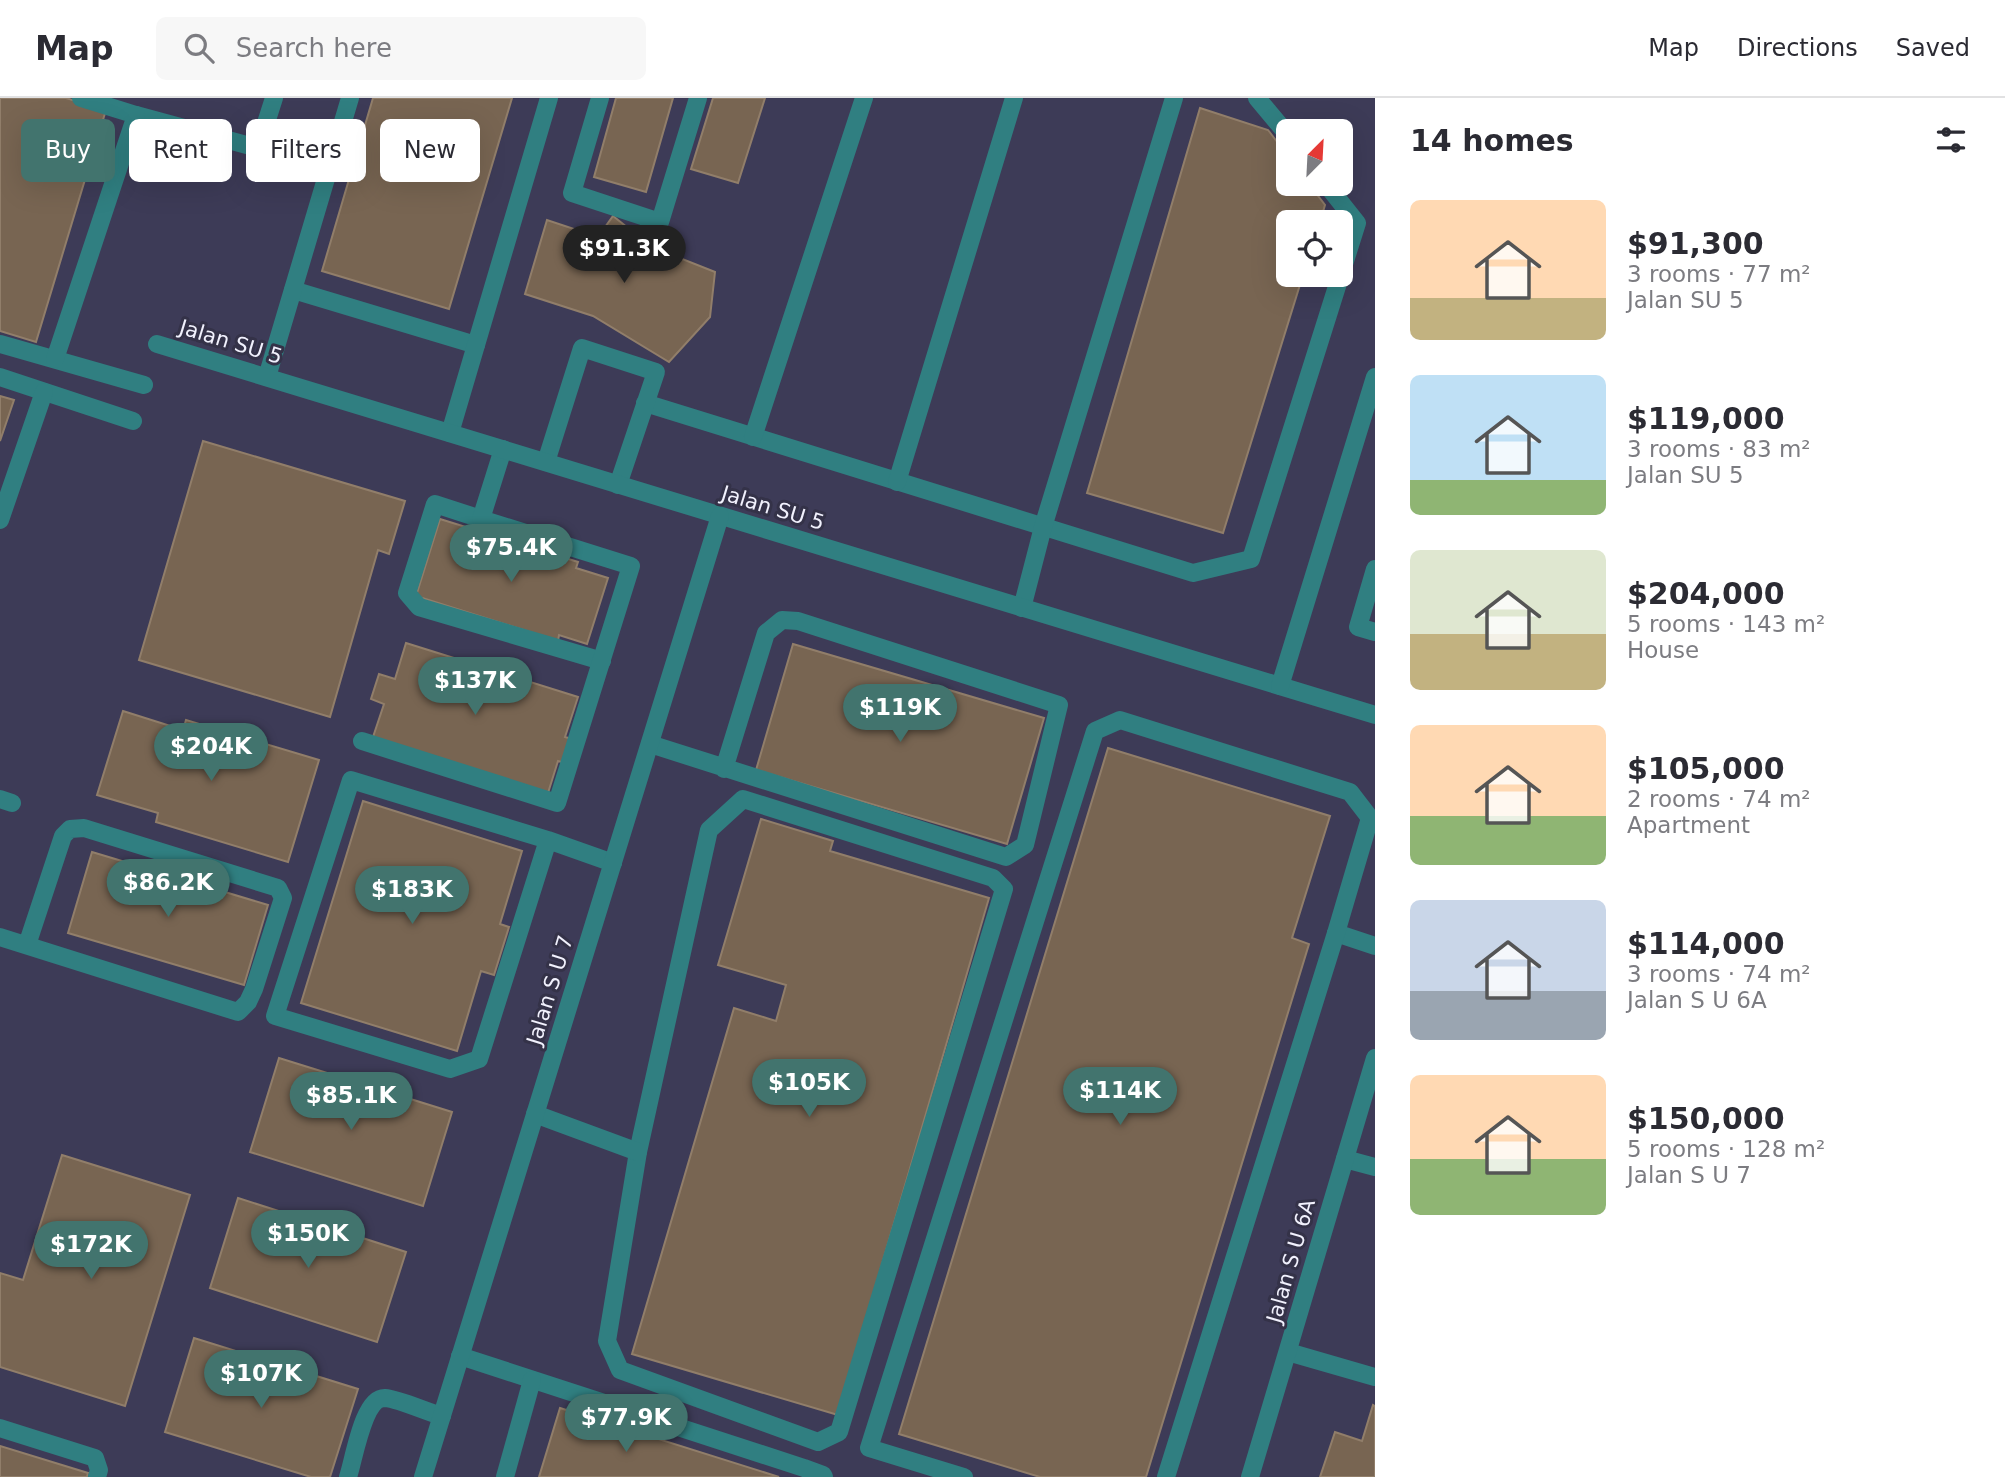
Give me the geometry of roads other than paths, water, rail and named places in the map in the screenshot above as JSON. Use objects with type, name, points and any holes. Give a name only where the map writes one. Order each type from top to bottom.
[{"type":"street","points":[[81,98],[258,149],[274,98]]},
{"type":"street","points":[[267,377],[350,98]]},
{"type":"street","points":[[450,433],[549,98]]},
{"type":"street","points":[[600,98],[572,193],[660,222],[698,98]]},
{"type":"street","points":[[753,437],[864,98]]},
{"type":"street","points":[[897,482],[1014,98]]},
{"type":"street","points":[[1022,608],[1042,527],[1174,98]]},
{"type":"street","points":[[1257,98],[1276,121]]},
{"type":"street","points":[[55,359],[136,115]]},
{"type":"street","points":[[645,403],[1193,573],[1251,559],[1357,223],[1336,196]]},
{"type":"street","points":[[293,290],[476,345]]},
{"type":"street","points":[[0,344],[144,385]]},
{"type":"street","name":"Jalan SU 5","points":[[157,344],[1375,715]]},
{"type":"street","points":[[546,462],[582,348],[656,372],[618,485]]},
{"type":"street","points":[[0,377],[133,421]]},
{"type":"street","points":[[1280,687],[1375,377]]},
{"type":"street","points":[[0,520],[44,392]]},
{"type":"street","points":[[481,519],[503,449]]},
{"type":"street","points":[[362,741],[557,803],[602,661],[631,566],[435,504],[407,593],[411,600],[419,607],[602,661]]},
{"type":"street","name":"Jalan S U 7","points":[[423,1477],[720,516]]},
{"type":"street","points":[[1375,569],[1358,627],[1375,632]]},
{"type":"street","points":[[650,744],[724,769],[1006,857],[1025,845],[1059,705],[798,621],[782,621],[766,633],[724,769]]},
{"type":"street","points":[[964,1477],[869,1447],[1095,731],[1120,720],[1350,792],[1370,818],[1166,1477]]},
{"type":"street","points":[[548,840],[479,1059],[450,1069],[275,1016],[351,780],[548,840],[613,863]]},
{"type":"street","points":[[743,799],[993,878],[1004,888],[839,1432],[818,1442],[620,1370],[607,1341],[638,1152],[709,830],[743,799]]},
{"type":"street","points":[[0,937],[238,1012],[248,1002],[254,989],[283,898],[278,888],[85,828],[70,829],[63,836],[27,945]]},
{"type":"street","points":[[1336,933],[1375,946]]},
{"type":"street","name":"Jalan S U 6A","points":[[1250,1477],[1375,1058]]},
{"type":"street","points":[[535,1114],[638,1152]]},
{"type":"street","points":[[1345,1159],[1375,1167]]},
{"type":"street","points":[[1288,1352],[1374,1374]]},
{"type":"street","points":[[460,1356],[824,1477]]},
{"type":"street","points":[[505,1477],[532,1380]]},
{"type":"street","points":[[348,1477],[366,1413],[373,1401],[383,1398],[442,1416]]},
{"type":"street","points":[[0,1428],[95,1458],[99,1470],[97,1477]]}]
